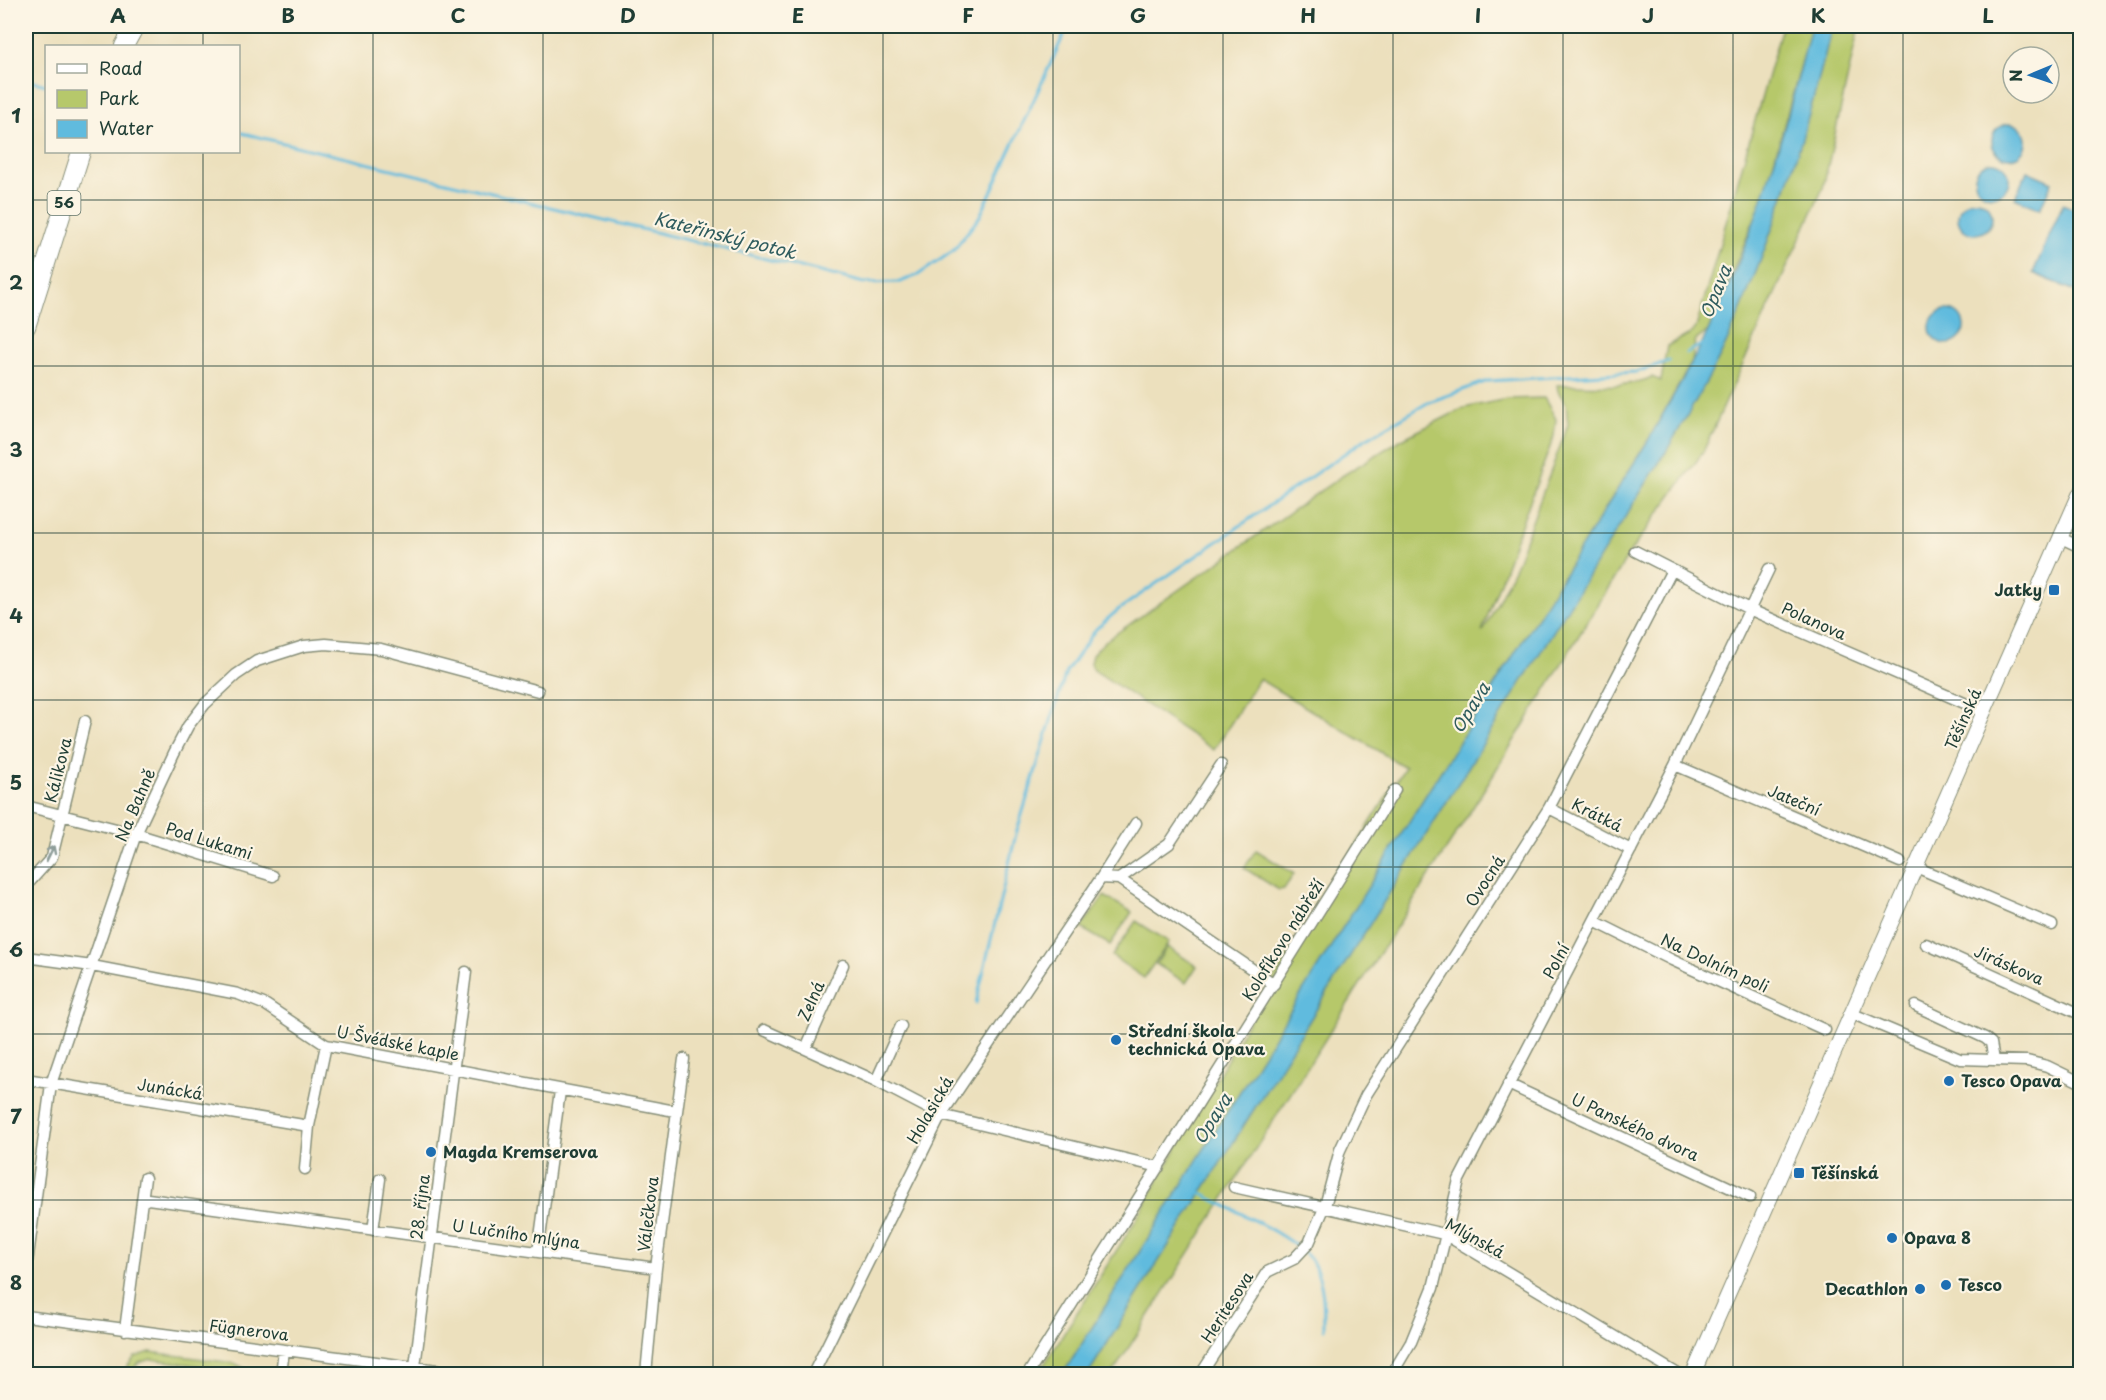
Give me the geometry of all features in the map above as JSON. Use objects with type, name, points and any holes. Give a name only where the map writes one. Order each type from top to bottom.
[{"type":"main road","points":[[125,45],[135,26]]},
{"type":"main road","name":"56","points":[[26,327],[81,153]]},
{"type":"street","name":"Těšínská","points":[[1693,1374],[2080,493]]},
{"type":"street","points":[[2061,538],[2080,547]]},
{"type":"street","name":"Polanova","points":[[1635,551],[1751,610],[1985,712]]},
{"type":"street","name":"Polní","points":[[1392,1374],[1411,1342],[1433,1288],[1444,1234],[1459,1180],[1675,765],[1769,569]]},
{"type":"street","name":"Ovocná","points":[[1325,1206],[1340,1150],[1365,1095],[1550,808],[1672,570]]},
{"type":"street","name":"Na Bahně","points":[[26,1271],[51,1084],[136,834],[174,753],[195,717],[236,675],[257,661],[279,652],[326,644],[381,649],[538,691]]},
{"type":"street","name":"Kálikova","points":[[26,886],[52,857],[85,721]]},
{"type":"street","points":[[1119,879],[1168,844],[1221,765]]},
{"type":"street","name":"Jateční","points":[[1675,765],[1900,862]]},
{"type":"street","name":"Kolofíkovo nábřeží","points":[[1028,1374],[1395,789]]},
{"type":"street","name":"Pod Lukami","points":[[26,806],[136,834],[273,876]]},
{"type":"street","name":"Krátká","points":[[1550,808],[1631,850]]},
{"type":"street","name":"Holasická","points":[[813,1374],[941,1115],[1136,823]]},
{"type":"street","points":[[1916,867],[2052,925]]},
{"type":"street","points":[[1101,878],[1119,879],[1274,984]]},
{"type":"street","name":"Na Dolním poli","points":[[1594,921],[1672,960],[1825,1030]]},
{"type":"street","name":"Jiráskova","points":[[1926,944],[2080,1014]]},
{"type":"street","name":"U Švédské kaple","points":[[26,957],[92,966],[238,994],[266,1005],[326,1044],[560,1091],[675,1111]]},
{"type":"street","name":"Zelná","points":[[806,1048],[843,965]]},
{"type":"street","name":"28. října","points":[[415,1371],[430,1238],[466,972]]},
{"type":"street","points":[[1916,1006],[1986,1038],[1991,1043],[1994,1060]]},
{"type":"street","points":[[1853,1014],[1960,1059],[2028,1061],[2047,1066],[2080,1082]]},
{"type":"street","points":[[876,1081],[901,1026]]},
{"type":"street","name":"Zelná","points":[[764,1030],[876,1081],[941,1115]]},
{"type":"street","points":[[305,1169],[309,1126],[326,1044]]},
{"type":"street","name":"Válečkova","points":[[646,1374],[656,1268],[675,1111],[684,1059]]},
{"type":"street","name":"Junácká","points":[[26,1079],[309,1126]]},
{"type":"street","name":"U Panského dvora","points":[[1508,1084],[1750,1197]]},
{"type":"street","points":[[538,1252],[560,1091]]},
{"type":"street","points":[[941,1115],[1159,1167]]},
{"type":"street","points":[[125,1330],[144,1201],[145,1178]]},
{"type":"street","points":[[373,1230],[380,1179]]},
{"type":"street","name":"Mlýnská","points":[[1234,1187],[1444,1234],[1678,1374]]},
{"type":"street","name":"U Lučního mlýna","points":[[144,1201],[148,1199],[656,1268]]},
{"type":"street","name":"Heritesova","points":[[1201,1374],[1267,1272],[1294,1259],[1309,1243],[1325,1206]]},
{"type":"street","name":"Fügnerova","points":[[26,1316],[284,1350],[415,1371],[468,1374]]},
{"type":"street","points":[[281,1374],[284,1350]]},
{"type":"green space","points":[[1782,26],[1812,26],[1764,196],[1708,331],[1695,341],[1692,361],[1649,439],[1063,1374],[1038,1374],[1134,1223],[1269,986],[1405,767],[1259,679],[1214,750],[1094,670],[1090,663],[1092,655],[1104,642],[1342,476],[1400,440],[1464,408],[1507,399],[1544,398],[1556,419],[1554,436],[1482,631],[1484,630],[1516,565],[1568,425],[1566,404],[1557,385],[1630,384],[1652,377],[1661,381],[1667,346],[1692,333],[1696,328]]},
{"type":"green space","points":[[1832,26],[1859,26],[1823,188],[1703,452],[1631,551],[1475,804],[1112,1374],[1088,1374],[1667,450],[1707,380],[1745,299],[1788,184],[1812,105]]},
{"type":"green space","points":[[1256,850],[1294,874],[1284,889],[1279,890],[1244,868]]},
{"type":"green space","points":[[1104,896],[1132,912],[1110,945],[1081,928]]},
{"type":"green space","points":[[1136,921],[1169,942],[1144,978],[1112,956]]},
{"type":"green space","points":[[1167,947],[1197,966],[1186,983],[1156,964]]},
{"type":"green space","points":[[150,1352],[234,1363],[255,1374],[151,1359],[139,1363],[128,1374],[121,1374],[135,1357]]},
{"type":"water","points":[[1811,26],[1832,26],[1812,105],[1788,184],[1760,261],[1729,337],[1707,380],[1667,450],[1088,1374],[1063,1374],[1649,439],[1679,385],[1725,295],[1755,220],[1780,143]]},
{"type":"water","points":[[2009,124],[2021,129],[2026,141],[2021,153],[2009,158],[1997,153],[1992,141],[1997,129]]},
{"type":"water","points":[[1992,162],[2004,167],[2009,179],[2004,191],[1992,196],[1980,191],[1975,179],[1980,167]]},
{"type":"water","points":[[2027,171],[2052,182],[2040,209],[2015,198]]},
{"type":"water","points":[[1975,200],[1987,205],[1992,217],[1987,229],[1975,234],[1963,229],[1958,217],[1963,205]]},
{"type":"water","points":[[2063,204],[2080,212],[2080,293],[2033,273]]},
{"type":"water","points":[[1947,310],[1959,315],[1964,327],[1959,339],[1947,344],[1935,339],[1930,327],[1935,315]]},
{"type":"waterway","name":"Kateřinský potok","points":[[240,132],[864,283],[900,282],[918,275],[953,251],[980,216],[1068,26]]},
{"type":"waterway","name":"Kateřinský potok","points":[[26,80],[45,85]]},
{"type":"waterway","points":[[1686,353],[1703,344]]},
{"type":"waterway","points":[[976,1003],[1016,834],[1066,672],[1096,629],[1118,610],[1364,440],[1429,402],[1488,381],[1636,372],[1669,361]]},
{"type":"waterway","points":[[1200,1193],[1280,1235],[1307,1256],[1314,1265],[1322,1288],[1324,1329]]},
{"type":"place","name":"Jatky","points":[[2054,590]]},
{"type":"place","name":"Střední škola technická Opava","points":[[1116,1040]]},
{"type":"place","name":"Tesco Opava","points":[[1949,1081]]},
{"type":"place","name":"Magda Kremserova","points":[[431,1152]]},
{"type":"place","name":"Těšínská","points":[[1799,1173]]},
{"type":"place","name":"Opava 8","points":[[1892,1238]]},
{"type":"place","name":"Tesco","points":[[1946,1285]]},
{"type":"place","name":"Decathlon","points":[[1920,1289]]},
{"type":"water label","name":"Opava","points":[[1716,292]]},
{"type":"water label","name":"Opava","points":[[1471,708]]},
{"type":"water label","name":"Opava","points":[[1213,1119]]}]
